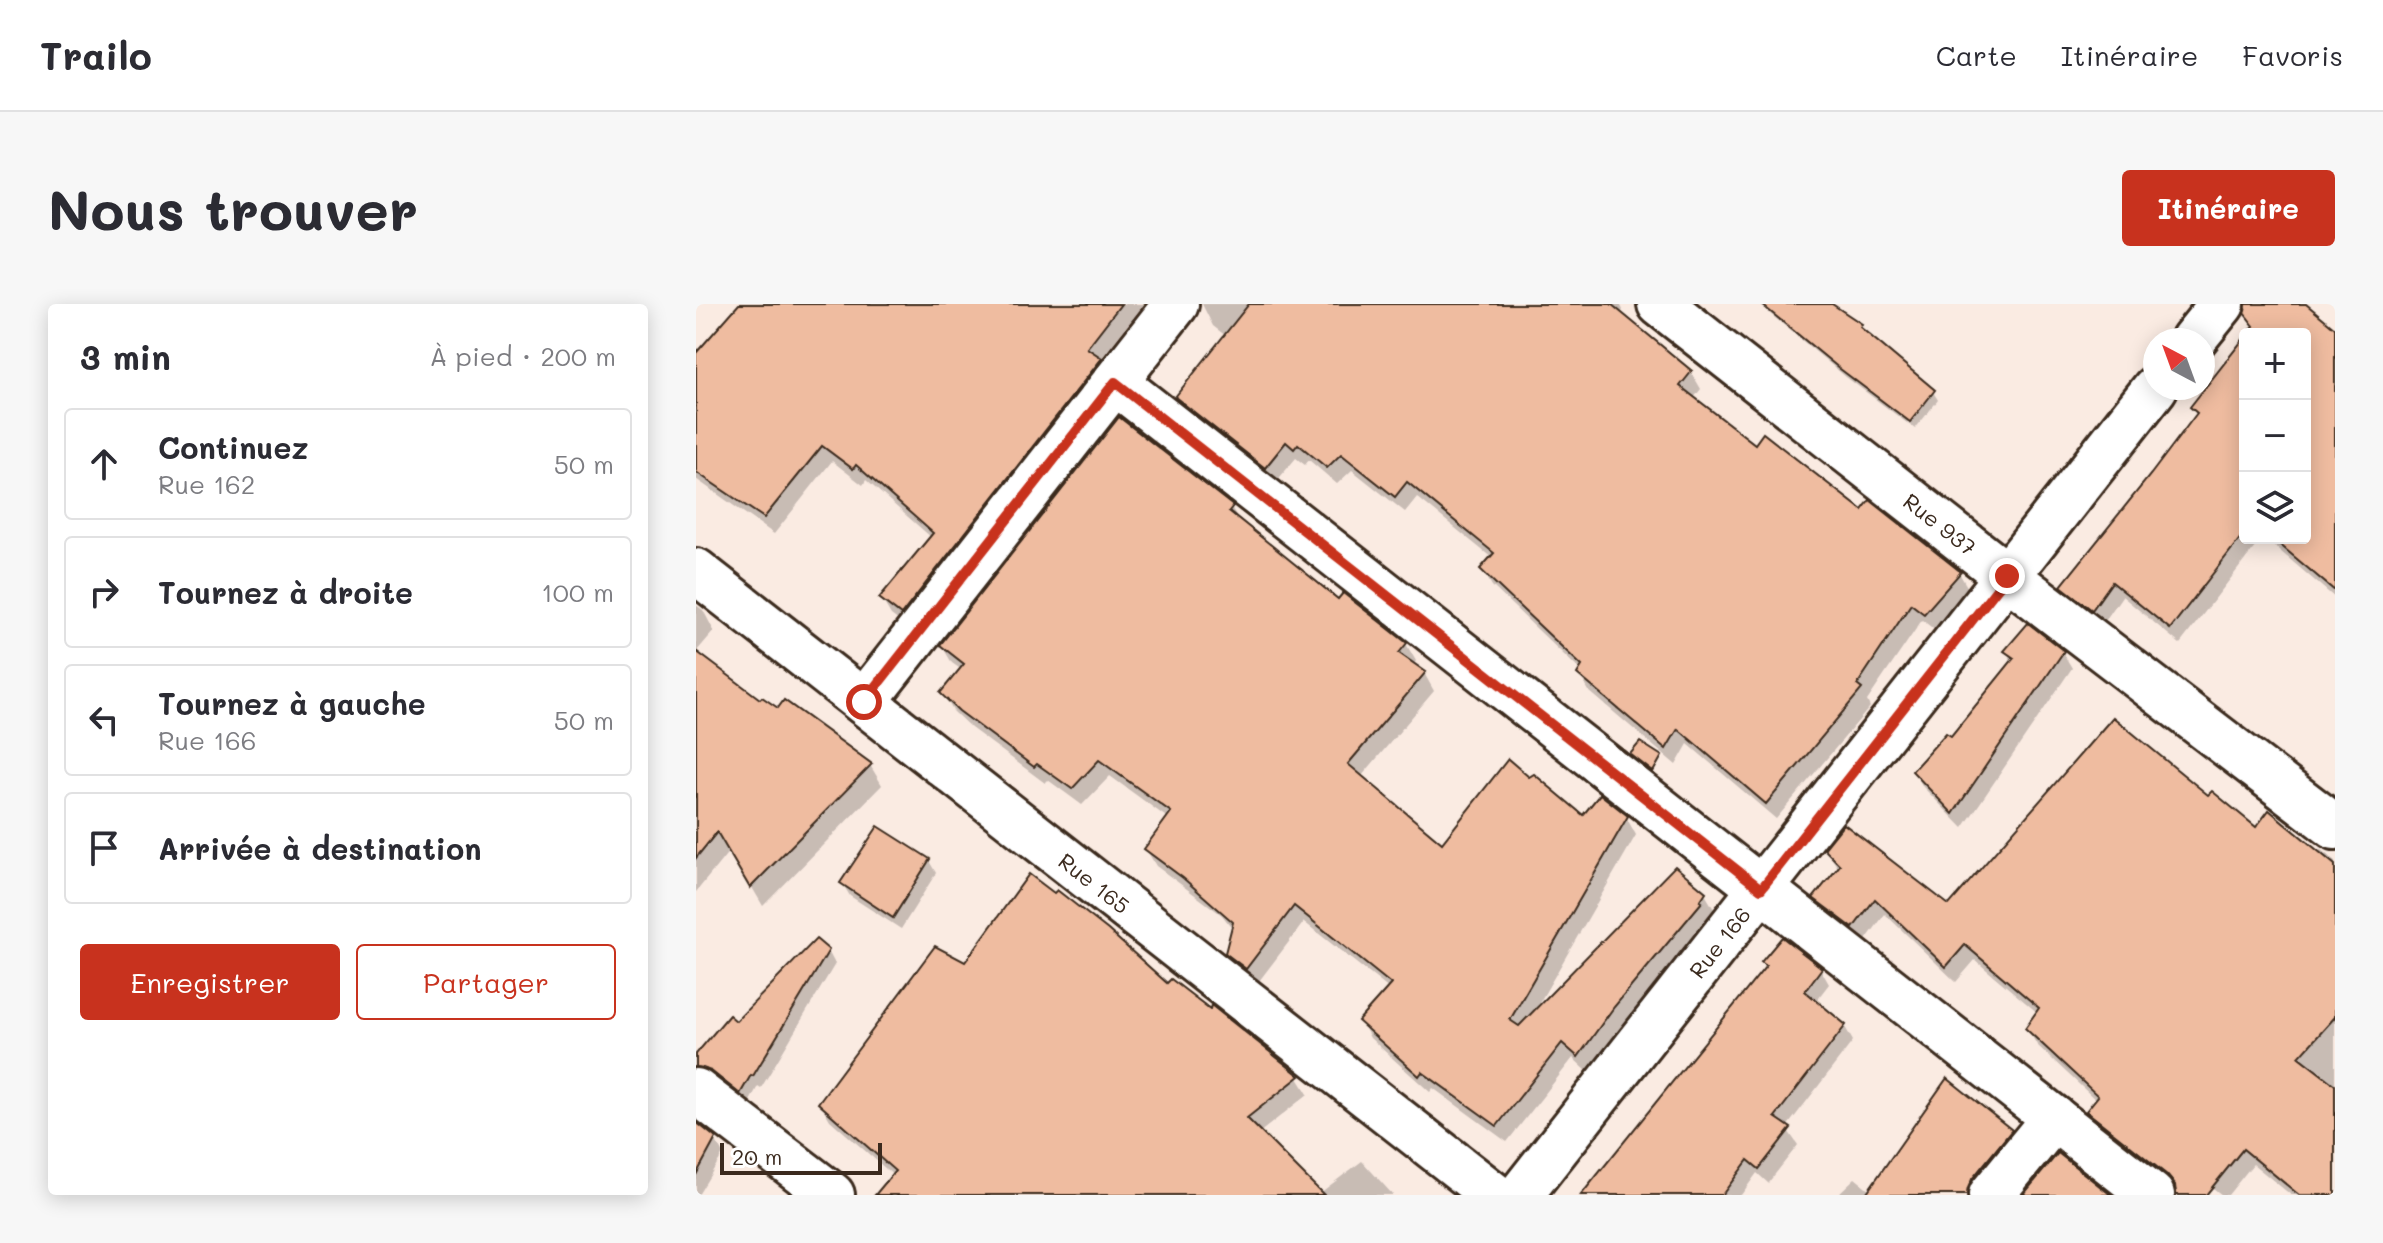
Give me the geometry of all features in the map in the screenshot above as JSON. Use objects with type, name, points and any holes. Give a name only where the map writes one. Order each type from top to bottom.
[{"type":"street","points":[[864,702],[1176,304]]},
{"type":"street","points":[[2203,328],[2222,304]]},
{"type":"street","name":"Rue 937","points":[[1686,312],[2007,576],[2335,827]]},
{"type":"street","points":[[1115,382],[2152,1195]]},
{"type":"street","name":"Rue 166","points":[[1520,1195],[2146,400]]},
{"type":"street","name":"Rue 165","points":[[696,571],[1494,1195]]},
{"type":"street","points":[[696,1091],[832,1195]]},
{"type":"street","points":[[1991,1195],[2054,1118]]},
{"type":"building","points":[[739,304],[1121,304],[1087,348],[1102,358],[901,615],[879,598],[933,533],[856,465],[853,469],[822,446],[764,518],[696,472],[696,353]]},
{"type":"building","points":[[1249,304],[1611,304],[1692,371],[1680,386],[1755,444],[1763,433],[1862,510],[1870,500],[1961,572],[1924,614],[1911,604],[1857,685],[1862,689],[1766,804],[1678,729],[1666,749],[1577,674],[1582,666],[1480,569],[1494,553],[1407,482],[1395,497],[1341,454],[1327,468],[1298,444],[1294,449],[1286,442],[1265,468],[1175,397]]},
{"type":"building","points":[[1761,304],[1832,304],[1862,324],[1860,327],[1935,390],[1910,422]]},
{"type":"building","points":[[2246,304],[2306,304],[2335,328],[2335,591],[2279,544],[2311,544],[2311,328],[2252,328],[2254,326],[2244,313]]},
{"type":"building","points":[[2239,345],[2239,540],[2170,629],[2112,582],[2092,610],[2061,586],[2197,413],[2190,407],[2196,400],[2215,400],[2215,375]]},
{"type":"building","points":[[1119,417],[1233,506],[1229,511],[1338,599],[1343,593],[1407,643],[1399,653],[1426,672],[1348,764],[1442,843],[1508,759],[1529,777],[1534,774],[1583,815],[1600,794],[1628,816],[1510,1020],[1519,1026],[1675,866],[1706,892],[1702,902],[1614,1007],[1578,1057],[1562,1043],[1497,1126],[1422,1072],[1419,1076],[1358,1021],[1391,984],[1294,906],[1246,969],[1225,953],[1233,922],[1144,849],[1171,812],[1099,760],[1072,789],[1037,764],[1034,767],[940,693],[964,664],[940,645]]},
{"type":"building","points":[[2028,623],[2064,651],[1953,814],[1912,771],[1946,733],[1951,736],[2014,658],[2004,651]]},
{"type":"building","points":[[696,651],[760,699],[762,697],[778,708],[784,700],[872,764],[750,888],[717,832],[696,858]]},
{"type":"building","points":[[2113,717],[2208,795],[2212,791],[2256,827],[2269,810],[2335,865],[2335,1017],[2299,1057],[2335,1085],[2335,1195],[2299,1195],[2243,1149],[2206,1195],[2176,1195],[2175,1185],[2167,1175],[2086,1111],[2098,1096],[2025,1028],[2039,1008],[1965,945],[1946,967],[1875,899],[1853,928],[1813,898],[1840,865],[1824,849],[1844,824],[1949,905]]},
{"type":"building","points":[[1640,742],[1662,756],[1653,772],[1630,754]]},
{"type":"building","points":[[878,826],[930,859],[893,918],[840,883]]},
{"type":"building","points":[[1029,874],[1054,893],[1057,890],[1108,930],[1167,983],[1171,979],[1210,1009],[1211,1005],[1300,1076],[1247,1118],[1324,1195],[875,1195],[895,1171],[818,1103],[935,946],[965,962]]},
{"type":"building","points":[[1782,937],[1822,968],[1805,991],[1846,1025],[1775,1117],[1791,1128],[1759,1169],[1748,1160],[1722,1195],[1581,1195],[1766,966],[1761,962]]},
{"type":"building","points":[[816,939],[829,950],[740,1094],[711,1071],[696,1067],[696,1054],[729,1015],[736,1021]]},
{"type":"building","points":[[1947,1078],[2012,1130],[1972,1179],[1967,1195],[1865,1195]]},
{"type":"building","points":[[696,1122],[716,1138],[696,1175]]},
{"type":"building","points":[[2058,1153],[2111,1195],[2023,1195]]},
{"type":"route","points":[[864,702],[1115,382],[1761,889],[2007,576]]}]
